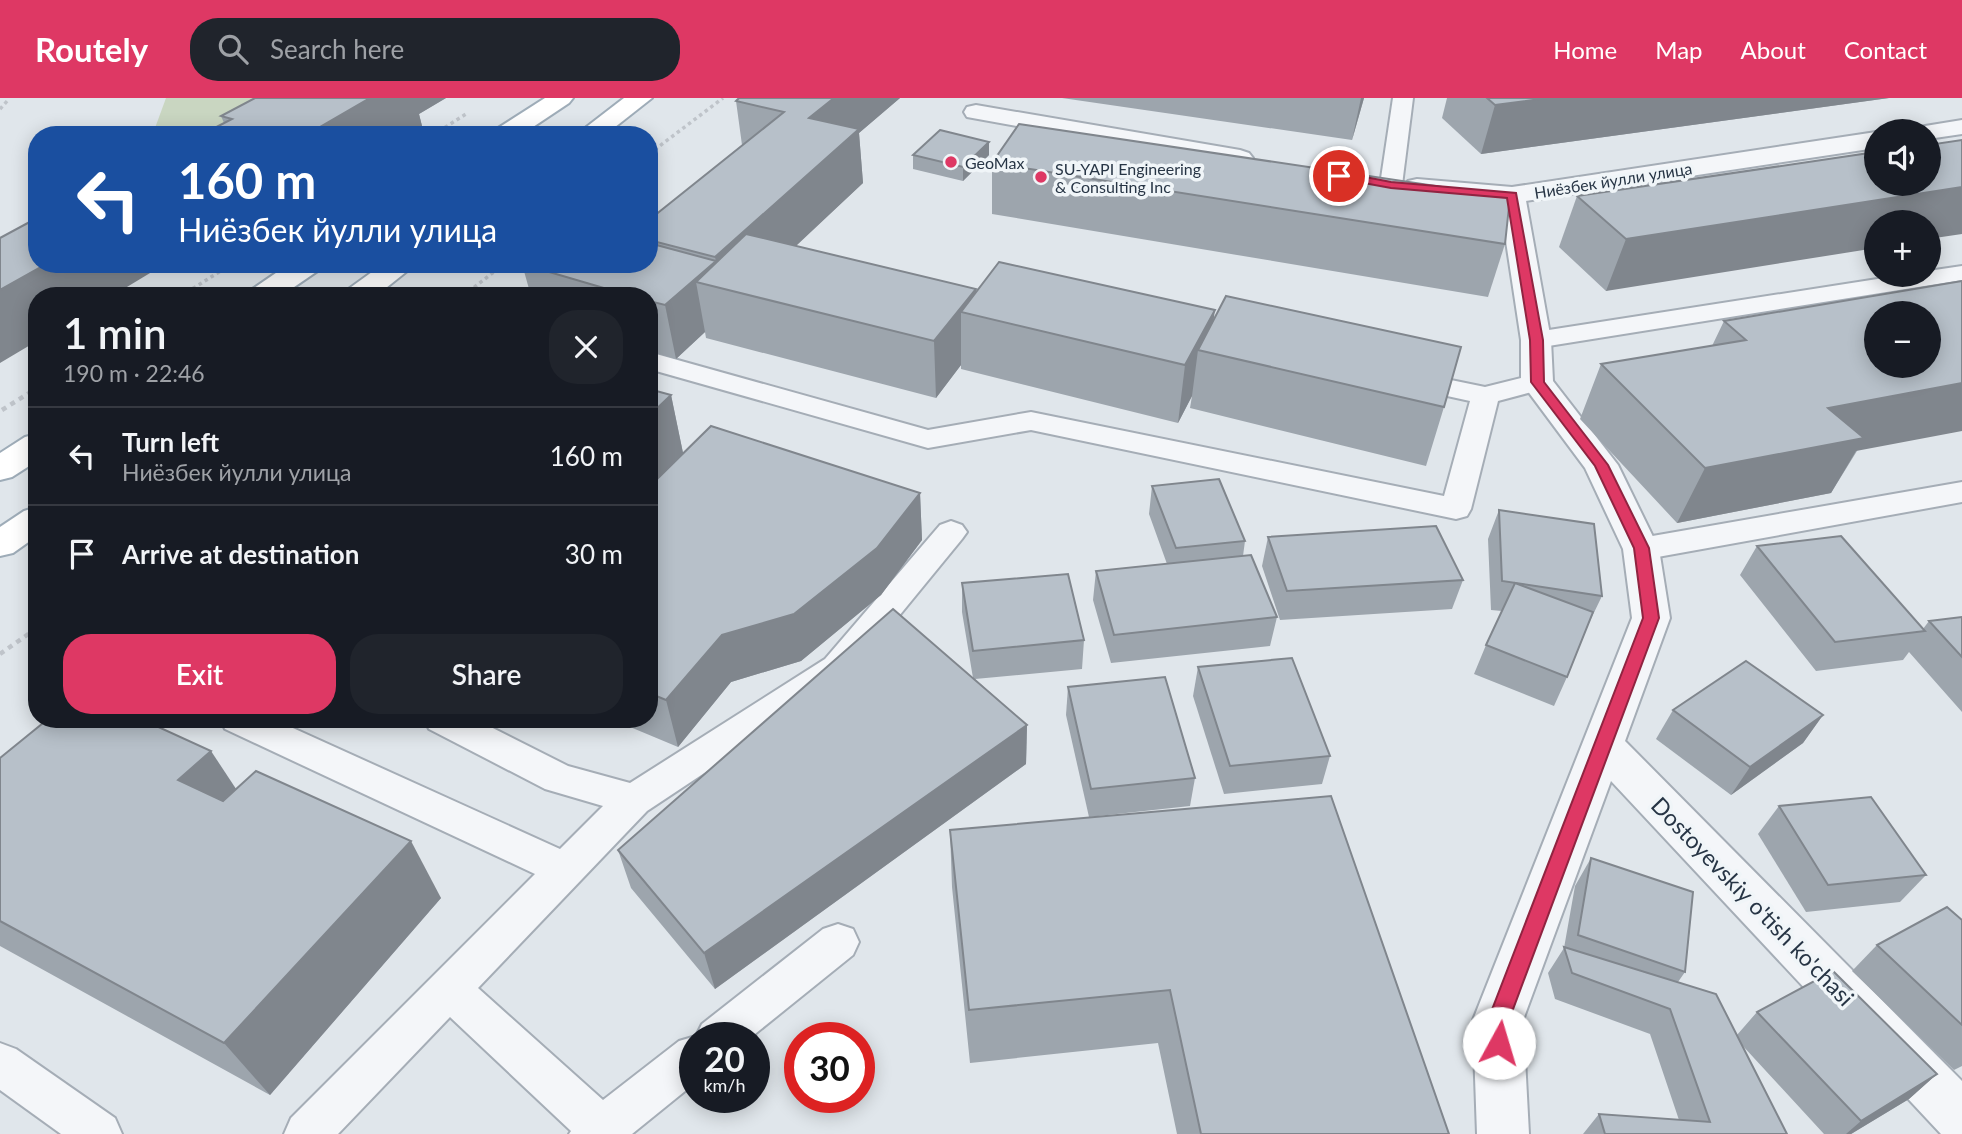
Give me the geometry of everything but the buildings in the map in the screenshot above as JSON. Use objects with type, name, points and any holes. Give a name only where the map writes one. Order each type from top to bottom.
[{"type":"main road","points":[[518,126],[561,98]]},
{"type":"main road","points":[[601,126],[640,98]]},
{"type":"main road","points":[[274,287],[296,273]]},
{"type":"main road","points":[[370,287],[389,273]]},
{"type":"main road","points":[[0,470],[28,451]]},
{"type":"main road","points":[[0,544],[28,528]]},
{"type":"street","points":[[976,112],[1257,161]]},
{"type":"street","points":[[1941,130],[1962,127]]},
{"type":"street","name":"Ниёзбек йулли улица","points":[[1364,180],[1391,185],[1512,195],[1864,142]]},
{"type":"street","points":[[1503,1134],[1499,1020],[1651,618],[1641,548],[1601,465],[1538,382],[1536,340],[1512,195]]},
{"type":"street","name":"Dostoyevskiy o'tish ko'chasi","points":[[1602,744],[1962,1118]]},
{"type":"lane","points":[[1391,185],[1403,98]]},
{"type":"lane","points":[[1536,340],[1962,274]]},
{"type":"lane","points":[[658,363],[928,439],[1031,421],[1456,509],[1485,396]]},
{"type":"lane","points":[[1376,372],[1485,396],[1538,382]]},
{"type":"lane","points":[[1641,548],[1962,492]]},
{"type":"lane","points":[[307,1134],[634,800],[837,668],[951,532]]},
{"type":"lane","points":[[257,728],[566,870]]},
{"type":"lane","points":[[460,728],[558,778],[634,800]]},
{"type":"lane","points":[[737,1022],[838,943]]},
{"type":"lane","points":[[449,989],[597,1132],[679,1068]]},
{"type":"lane","points":[[0,1064],[99,1134]]},
{"type":"path","points":[[658,147],[723,98]]},
{"type":"path","points":[[0,109],[9,99]]},
{"type":"path","points":[[447,126],[467,113]]},
{"type":"path","points":[[195,287],[216,273]]},
{"type":"path","points":[[475,287],[492,273]]},
{"type":"path","points":[[0,412],[28,394]]},
{"type":"path","points":[[0,654],[28,634]]},
{"type":"green space","points":[[166,98],[323,98],[274,126],[156,126]]},
{"type":"place","name":"GeoMax","points":[[951,162]]},
{"type":"place","name":"SU-YAPI Engineering & Consulting Inc","points":[[1041,177]]},
{"type":"route","points":[[1339,176],[1391,185],[1512,195],[1536,340],[1538,382],[1601,465],[1641,548],[1651,618],[1499,1020],[1499,1043]]}]
